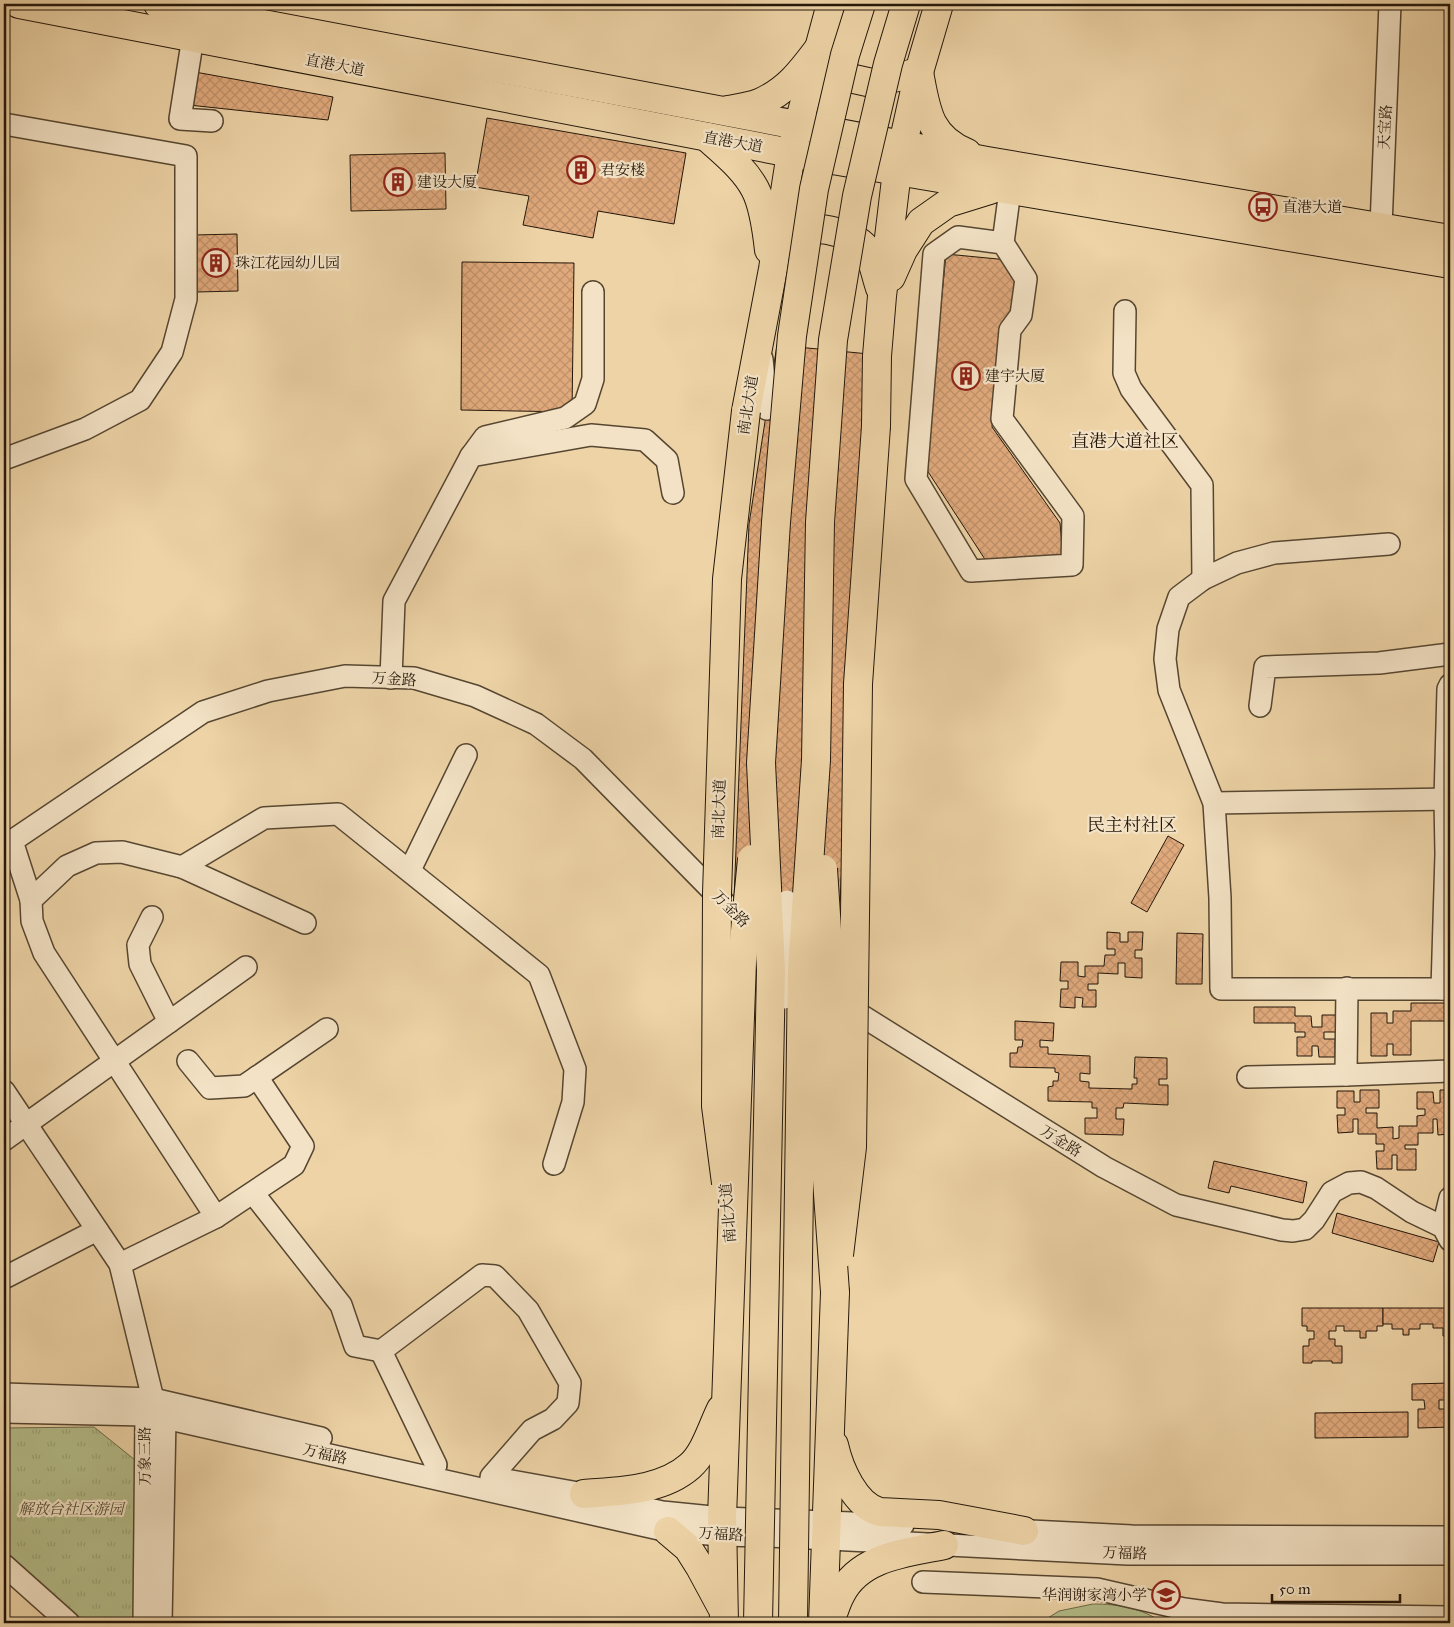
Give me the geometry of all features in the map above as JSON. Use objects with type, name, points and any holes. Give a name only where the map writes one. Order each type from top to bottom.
[{"type":"main road","name":"直港大道","points":[[19,4],[707,138],[1003,189],[1378,238],[1450,239]]},
{"type":"main road","name":"直港大道","points":[[158,4],[719,112],[987,161],[1378,238],[1450,264]]},
{"type":"main road","name":"南北大道","points":[[724,1617],[722,1527],[732,1234],[716,1106],[717,894],[727,578],[757,410],[759,337],[773,268],[791,153],[831,4]]},
{"type":"main road","points":[[732,1234],[742,962],[761,763],[776,522],[792,336],[814,188],[845,55],[861,4]]},
{"type":"main road","points":[[793,1623],[802,970],[816,760],[820,522],[833,340],[857,196],[888,64],[906,4]]},
{"type":"main road","points":[[823,1623],[835,1292],[852,1147],[858,684],[871,426],[882,296],[897,171],[919,72],[939,4]]},
{"type":"main road","points":[[719,112],[757,104],[779,93],[797,77],[819,48],[828,66],[854,79],[872,83],[919,72]]},
{"type":"main road","points":[[919,72],[926,110],[936,131],[953,147],[987,161]]},
{"type":"main road","points":[[707,138],[735,162],[755,190],[765,221],[773,268]]},
{"type":"main road","points":[[882,296],[903,250],[921,222],[948,203],[1003,189]]},
{"type":"main road","points":[[773,268],[788,240],[802,231],[823,229],[859,242],[868,250],[882,296]]},
{"type":"main road","points":[[816,760],[829,961],[825,1152],[835,1292]]},
{"type":"main road","points":[[758,1623],[771,970],[761,763]]},
{"type":"main road","points":[[584,1494],[643,1488],[679,1474],[690,1466],[701,1451],[726,1399]]},
{"type":"main road","points":[[830,1425],[840,1467],[862,1503],[870,1509],[880,1512],[939,1515],[1024,1531]]},
{"type":"main road","points":[[668,1531],[688,1548],[700,1567],[724,1617]]},
{"type":"main road","points":[[830,1623],[841,1593],[862,1570],[874,1562],[888,1557],[944,1545]]},
{"type":"street","name":"天宝路","points":[[1378,238],[1390,4]]},
{"type":"street","points":[[192,37],[180,120],[212,122]]},
{"type":"street","points":[[4,124],[186,156],[186,299],[172,352],[140,400],[85,429],[4,459]]},
{"type":"street","points":[[1003,189],[1003,243],[1026,279],[1021,315],[1010,330],[1002,419],[1073,516],[1072,565],[971,571],[916,479],[934,254],[958,237],[1003,243]]},
{"type":"street","points":[[391,678],[394,601],[470,456],[485,437],[565,418],[585,404],[593,379],[594,292]]},
{"type":"street","points":[[1125,311],[1124,373],[1131,389],[1202,485],[1203,579]]},
{"type":"street","points":[[470,456],[591,434],[645,440],[667,460],[673,492]]},
{"type":"street","points":[[1389,544],[1274,553],[1237,562],[1203,579],[1179,597],[1168,629],[1165,659],[1169,690],[1214,802],[1220,898],[1221,989],[1446,989],[1448,689],[1450,685]]},
{"type":"street","points":[[1260,706],[1265,666],[1379,663],[1450,654]]},
{"type":"street","name":"万金路","points":[[8,842],[203,712],[268,691],[345,676],[414,678],[476,696],[536,724],[583,759],[792,972],[1104,1167],[1176,1205],[1293,1231],[1304,1229],[1314,1220],[1332,1192],[1349,1183],[1361,1182],[1376,1188],[1447,1233]]},
{"type":"street","points":[[410,870],[466,755]]},
{"type":"street","points":[[1214,802],[1448,799]]},
{"type":"street","points":[[182,867],[264,818],[338,814],[410,870],[539,975],[575,1068],[573,1102],[554,1164]]},
{"type":"street","points":[[8,842],[31,900],[32,921],[44,954],[216,1218]]},
{"type":"street","points":[[31,900],[66,866],[96,854],[122,852],[182,867],[305,923]]},
{"type":"street","points":[[770,1520],[791,901],[792,972]]},
{"type":"street","points":[[152,917],[138,945],[140,964],[169,1022]]},
{"type":"street","points":[[4,1140],[246,967]]},
{"type":"street","points":[[1346,1075],[1347,988]]},
{"type":"street","points":[[188,1061],[210,1088],[244,1086],[327,1029]]},
{"type":"street","points":[[1248,1077],[1450,1071]]},
{"type":"street","points":[[120,1264],[216,1218],[294,1165],[302,1146],[258,1077]]},
{"type":"street","points":[[4,1091],[120,1264],[155,1410]]},
{"type":"street","points":[[252,1193],[341,1305],[355,1346],[381,1351],[482,1275],[496,1276],[528,1310],[570,1383],[568,1403],[553,1419],[532,1430],[491,1477]]},
{"type":"street","points":[[1447,1233],[1450,1198]]},
{"type":"street","points":[[4,1278],[97,1230]]},
{"type":"street","points":[[381,1351],[436,1464]]},
{"type":"street","name":"万福路","points":[[4,1398],[155,1410],[584,1494],[722,1527]]},
{"type":"street","name":"万福路","points":[[155,1410],[668,1531],[722,1527],[770,1520],[826,1531],[944,1545],[1128,1554],[1450,1554]]},
{"type":"street","name":"万象三路","points":[[144,1623],[155,1410]]},
{"type":"street","name":"万象三路","points":[[155,1410],[161,1623]]},
{"type":"street","name":"万福路","points":[[826,1531],[1024,1531],[1132,1536],[1450,1538]]},
{"type":"street","points":[[4,1564],[69,1623]]},
{"type":"street","points":[[923,1582],[1097,1590],[1184,1609],[1222,1614],[1450,1617]]},
{"type":"green space","name":"解放台社区游园","points":[[94,1427],[140,1464],[137,1623],[79,1623],[4,1554],[4,1428]]},
{"type":"green space","points":[[1093,1604],[1112,1605],[1138,1610],[1163,1623],[1040,1623],[1059,1611]]},
{"type":"building","points":[[195,72],[333,97],[328,120],[189,105]]},
{"type":"building","name":"君安楼","points":[[487,118],[686,153],[674,224],[598,211],[593,238],[523,225],[529,196],[475,187]]},
{"type":"building","name":"建设大厦","points":[[445,153],[446,209],[351,211],[350,155]]},
{"type":"building","name":"珠江花园幼儿园","points":[[237,234],[238,291],[196,292],[194,235]]},
{"type":"building","name":"建宇大厦","points":[[946,254],[1008,260],[1019,280],[1015,310],[1002,325],[992,427],[1060,523],[1063,558],[988,564],[925,467]]},
{"type":"building","points":[[462,262],[574,263],[572,412],[461,410]]},
{"type":"building","points":[[777,345],[869,354],[840,902],[734,899],[749,524]]},
{"type":"building","points":[[1168,836],[1184,845],[1147,912],[1131,903]]},
{"type":"building","points":[[1107,932],[1120,933],[1120,942],[1128,942],[1128,932],[1143,932],[1142,950],[1135,950],[1135,958],[1142,958],[1142,978],[1125,977],[1125,963],[1118,963],[1118,974],[1098,973],[1098,984],[1088,984],[1088,990],[1096,990],[1096,1007],[1082,1007],[1083,998],[1075,997],[1075,1008],[1060,1007],[1061,989],[1068,989],[1068,981],[1060,981],[1061,962],[1078,962],[1078,976],[1085,977],[1085,966],[1104,966],[1105,955],[1115,955],[1115,949],[1107,949]]},
{"type":"building","points":[[1177,933],[1203,934],[1202,984],[1176,984]]},
{"type":"building","points":[[1411,1003],[1450,1003],[1450,1021],[1411,1021],[1411,1055],[1393,1055],[1393,1044],[1387,1044],[1387,1056],[1371,1056],[1371,1013],[1387,1013],[1387,1023],[1393,1023],[1393,1011],[1411,1011]]},
{"type":"building","points":[[1254,1007],[1295,1007],[1295,1016],[1311,1016],[1312,1027],[1322,1027],[1322,1015],[1337,1015],[1337,1032],[1324,1032],[1324,1039],[1335,1039],[1335,1057],[1319,1057],[1318,1046],[1312,1046],[1312,1056],[1297,1056],[1297,1037],[1305,1037],[1305,1032],[1295,1032],[1295,1023],[1254,1023]]},
{"type":"building","points":[[1015,1021],[1054,1023],[1053,1041],[1040,1040],[1040,1047],[1048,1047],[1048,1054],[1090,1056],[1090,1074],[1080,1073],[1080,1081],[1089,1082],[1089,1088],[1132,1089],[1132,1084],[1137,1084],[1137,1078],[1134,1078],[1135,1057],[1167,1058],[1167,1079],[1159,1079],[1159,1085],[1168,1085],[1168,1105],[1124,1103],[1123,1108],[1116,1108],[1116,1119],[1124,1119],[1123,1135],[1085,1134],[1085,1118],[1097,1118],[1097,1108],[1092,1108],[1092,1102],[1048,1101],[1048,1087],[1053,1086],[1053,1081],[1058,1081],[1059,1073],[1055,1072],[1055,1068],[1010,1067],[1010,1053],[1017,1053],[1018,1047],[1022,1047],[1023,1040],[1015,1040]]},
{"type":"building","points":[[1360,1090],[1379,1090],[1379,1108],[1366,1108],[1366,1113],[1377,1113],[1377,1128],[1393,1127],[1393,1139],[1399,1138],[1399,1126],[1417,1126],[1417,1116],[1425,1115],[1425,1109],[1417,1109],[1417,1092],[1433,1092],[1434,1103],[1440,1103],[1440,1090],[1450,1090],[1450,1109],[1445,1109],[1445,1114],[1450,1114],[1450,1134],[1438,1135],[1437,1119],[1433,1119],[1433,1133],[1418,1133],[1418,1145],[1405,1145],[1405,1149],[1416,1149],[1416,1170],[1397,1170],[1397,1155],[1392,1155],[1392,1169],[1377,1169],[1376,1151],[1384,1151],[1384,1144],[1376,1144],[1376,1134],[1358,1134],[1358,1119],[1353,1119],[1353,1132],[1338,1133],[1337,1115],[1345,1115],[1345,1108],[1337,1108],[1337,1091],[1354,1091],[1354,1102],[1360,1102]]},
{"type":"building","points":[[1214,1161],[1307,1182],[1303,1203],[1231,1186],[1229,1193],[1208,1188]]},
{"type":"building","points":[[1337,1213],[1439,1242],[1433,1262],[1332,1233]]},
{"type":"building","points":[[1302,1308],[1383,1308],[1383,1326],[1377,1326],[1377,1331],[1366,1331],[1366,1338],[1360,1338],[1360,1331],[1344,1331],[1344,1326],[1336,1326],[1336,1331],[1329,1331],[1329,1339],[1335,1339],[1335,1346],[1342,1346],[1342,1363],[1312,1361],[1312,1363],[1303,1363],[1303,1346],[1309,1346],[1309,1339],[1314,1339],[1314,1331],[1307,1331],[1307,1326],[1302,1326]]},
{"type":"building","points":[[1383,1308],[1450,1308],[1450,1336],[1443,1336],[1443,1328],[1433,1328],[1433,1324],[1420,1324],[1420,1329],[1409,1329],[1409,1335],[1403,1335],[1403,1329],[1392,1329],[1392,1324],[1383,1324]]},
{"type":"building","points":[[1450,1383],[1450,1400],[1439,1400],[1439,1409],[1450,1409],[1450,1427],[1418,1428],[1418,1409],[1425,1409],[1424,1400],[1412,1400],[1412,1384]]},
{"type":"building","points":[[1408,1412],[1408,1437],[1315,1438],[1315,1413]]},
{"type":"building","points":[[902,1620],[946,1623],[902,1623]]},
{"type":"place","name":"君安楼","points":[[581,170]]},
{"type":"place","name":"建设大厦","points":[[398,182]]},
{"type":"place","name":"直港大道","points":[[1263,207]]},
{"type":"place","name":"珠江花园幼儿园","points":[[216,263]]},
{"type":"place","name":"建宇大厦","points":[[966,376]]},
{"type":"place","name":"华润谢家湾小学","points":[[1166,1595]]},
{"type":"district","name":"直港大道社区","points":[[1125,441]]},
{"type":"district","name":"民主村社区","points":[[1132,825]]}]
